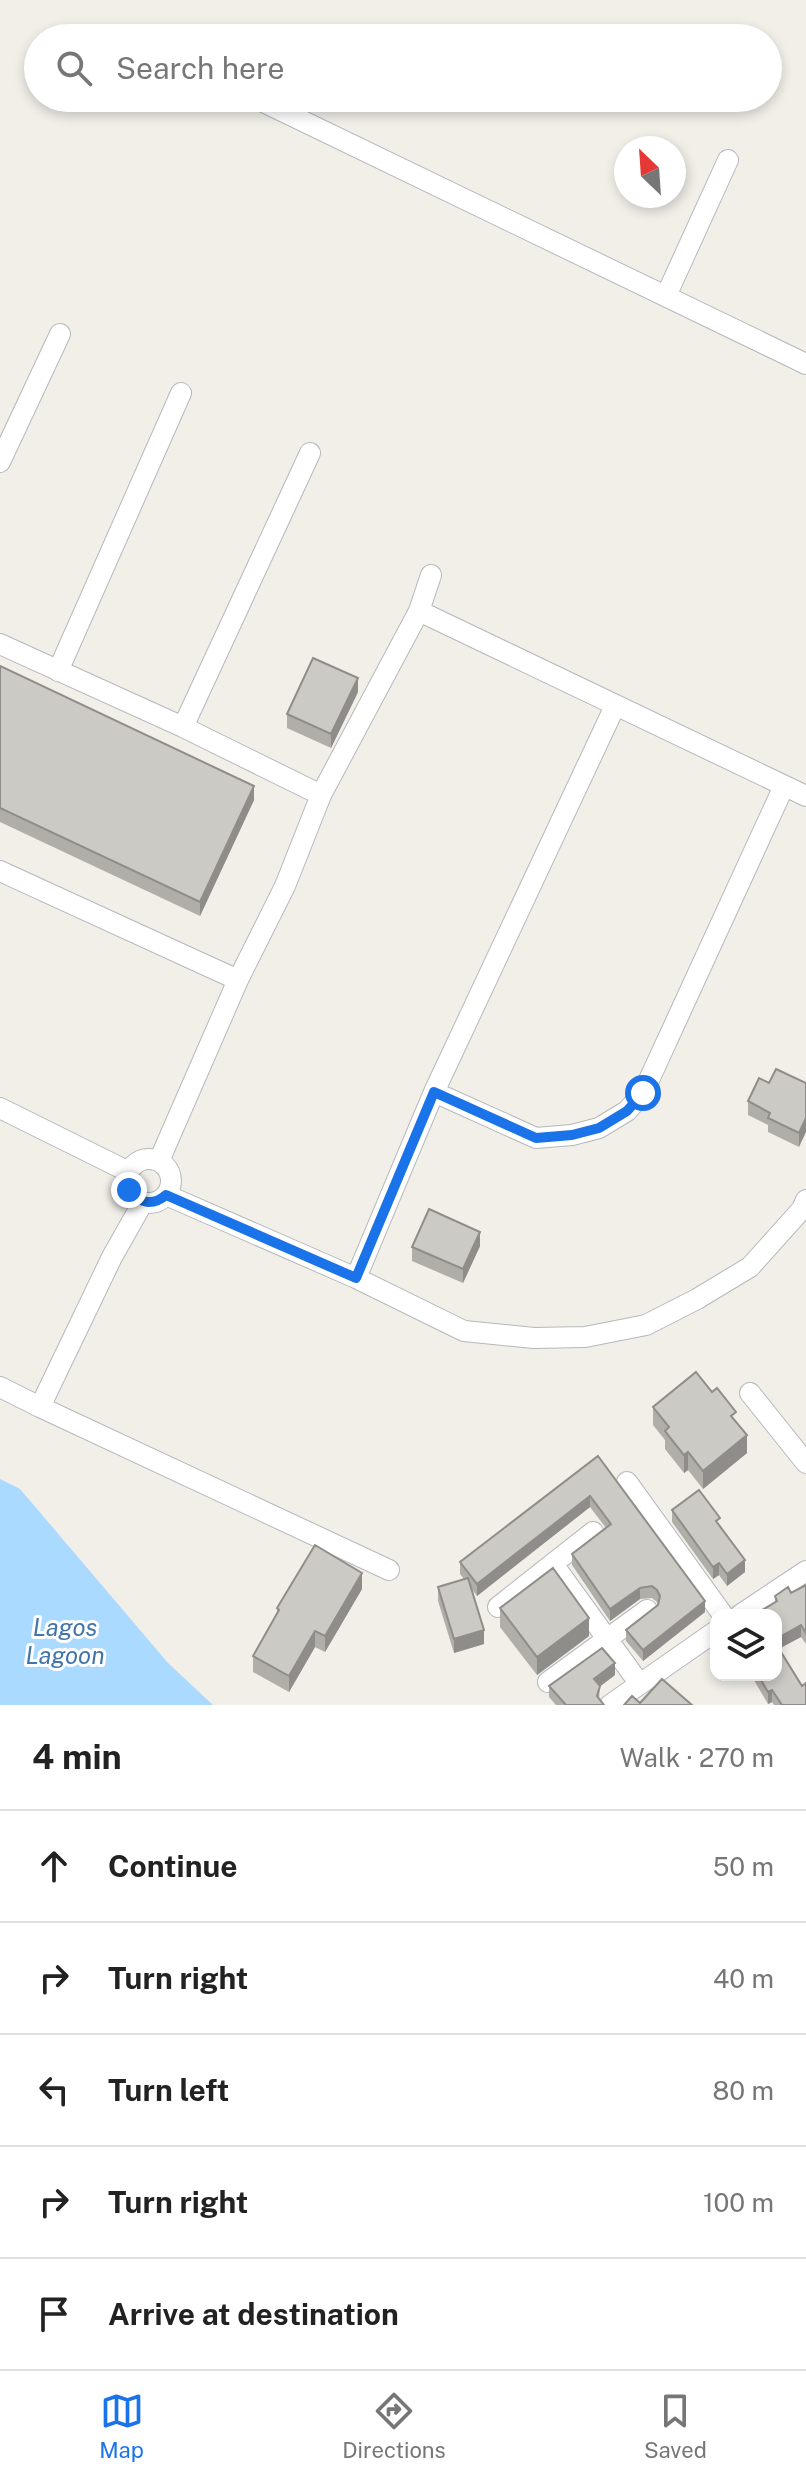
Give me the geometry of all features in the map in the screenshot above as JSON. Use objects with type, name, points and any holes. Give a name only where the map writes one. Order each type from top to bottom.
[{"type":"street","points":[[284,112],[805,360]]},
{"type":"street","points":[[666,296],[728,160]]},
{"type":"street","points":[[0,462],[60,334]]},
{"type":"street","points":[[58,671],[181,393]]},
{"type":"street","points":[[183,727],[310,453]]},
{"type":"street","points":[[159,1161],[238,980],[285,886],[321,795],[419,611],[431,575]]},
{"type":"street","points":[[419,611],[806,796]]},
{"type":"street","points":[[0,644],[183,727],[321,795]]},
{"type":"street","points":[[356,1278],[434,1092],[615,706]]},
{"type":"street","points":[[434,1092],[536,1138],[572,1135],[599,1128],[627,1111],[643,1093],[784,786]]},
{"type":"street","points":[[0,871],[238,980]]},
{"type":"street","points":[[0,1108],[129,1172]]},
{"type":"street","points":[[141,1160],[159,1161],[169,1172],[171,1180],[166,1195],[151,1203],[135,1198],[129,1190],[129,1172],[141,1160]]},
{"type":"street","points":[[166,1195],[356,1278],[464,1331],[534,1338],[585,1337],[646,1325],[750,1267],[802,1209],[806,1200]]},
{"type":"street","points":[[40,1407],[112,1257],[143,1202]]},
{"type":"street","points":[[0,1387],[389,1570]]},
{"type":"street","points":[[750,1393],[806,1463]]},
{"type":"street","points":[[627,1482],[719,1609]]},
{"type":"street","points":[[498,1607],[593,1532]]},
{"type":"street","points":[[553,1564],[639,1683]]},
{"type":"street","points":[[749,1609],[806,1571]]},
{"type":"street","points":[[548,1682],[647,1610]]},
{"type":"street","points":[[610,1705],[710,1635]]},
{"type":"water","name":"Lagos Lagoon","points":[[0,1479],[20,1489],[168,1663],[213,1705],[0,1705]]},
{"type":"building","points":[[313,658],[358,678],[331,734],[287,714]]},
{"type":"building","points":[[0,666],[254,786],[200,902],[0,808]]},
{"type":"building","points":[[776,1069],[806,1083],[806,1118],[799,1133],[768,1118],[770,1113],[748,1101],[759,1078],[769,1083]]},
{"type":"building","points":[[429,1209],[480,1232],[463,1269],[412,1247]]},
{"type":"building","points":[[696,1372],[712,1392],[717,1388],[736,1412],[731,1416],[747,1435],[703,1471],[688,1452],[684,1455],[665,1431],[669,1427],[653,1407]]},
{"type":"building","points":[[598,1456],[705,1601],[643,1650],[626,1630],[658,1605],[660,1596],[657,1590],[652,1586],[640,1588],[610,1609],[572,1554],[611,1524],[590,1496],[477,1584],[460,1562]]},
{"type":"building","points":[[699,1490],[720,1518],[716,1521],[745,1560],[727,1574],[719,1563],[713,1567],[672,1510]]},
{"type":"building","points":[[315,1545],[362,1573],[325,1636],[315,1631],[289,1676],[253,1656],[279,1610],[277,1608]]},
{"type":"building","points":[[553,1568],[589,1618],[537,1657],[500,1608]]},
{"type":"building","points":[[468,1578],[484,1630],[454,1639],[438,1587]]},
{"type":"building","points":[[806,1585],[806,1633],[801,1625],[782,1636],[782,1609],[764,1609],[777,1601],[775,1596],[788,1587],[791,1593]]},
{"type":"building","points":[[602,1648],[615,1663],[594,1679],[600,1686],[597,1696],[604,1705],[566,1705],[549,1686]]},
{"type":"building","points":[[782,1654],[802,1686],[806,1683],[806,1705],[782,1705],[772,1690],[768,1692],[762,1681],[782,1681]]},
{"type":"building","points":[[662,1679],[692,1705],[624,1705],[632,1696],[640,1703]]},
{"type":"route","points":[[129,1190],[143,1202],[151,1203],[166,1195],[356,1278],[434,1092],[536,1138],[572,1135],[599,1128],[627,1111],[643,1093]]}]
